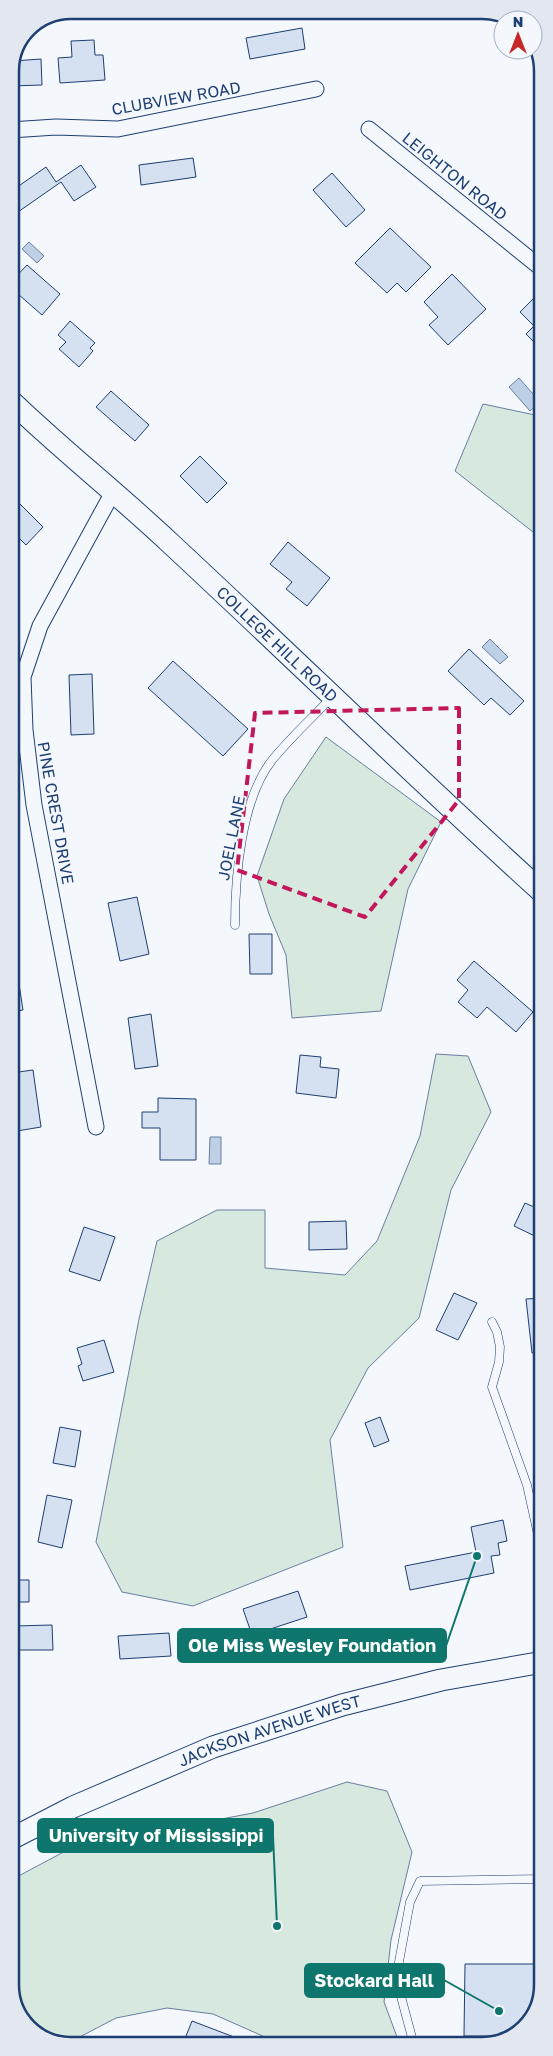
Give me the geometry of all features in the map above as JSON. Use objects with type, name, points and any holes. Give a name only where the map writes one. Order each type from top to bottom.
[{"type":"street","name":"CLUBVIEW ROAD","points":[[19,129],[56,127],[118,129],[316,89]]},
{"type":"street","name":"LEIGHTON ROAD","points":[[369,129],[534,263]]},
{"type":"street","name":"COLLEGE HILL ROAD","points":[[19,408],[113,492],[534,885]]},
{"type":"street","name":"PINE CREST DRIVE","points":[[96,1127],[34,805],[25,730],[23,677],[40,626],[113,492]]},
{"type":"street","name":"JACKSON AVENUE WEST","points":[[19,1835],[73,1807],[221,1745],[342,1706],[432,1682],[534,1664]]},
{"type":"lane","name":"JOEL LANE","points":[[235,925],[235,889],[241,844],[255,790],[272,760],[333,696]]},
{"type":"lane","points":[[492,1322],[500,1347],[499,1362],[492,1387],[527,1485],[534,1516]]},
{"type":"lane","points":[[412,2037],[396,1978],[410,1902],[420,1882],[534,1880]]},
{"type":"highlighted area","points":[[459,708],[459,800],[365,917],[237,870],[255,713]]},
{"type":"shaded area","points":[[483,404],[534,415],[534,533],[455,471]]},
{"type":"shaded area","points":[[326,737],[441,822],[408,889],[381,1011],[292,1018],[286,955],[269,914],[257,876],[284,799]]},
{"type":"shaded area","points":[[436,1054],[468,1056],[491,1112],[451,1190],[419,1318],[368,1368],[330,1440],[343,1547],[193,1606],[122,1592],[96,1542],[139,1319],[157,1241],[217,1210],[265,1210],[265,1268],[345,1275],[377,1241],[420,1136]]},
{"type":"shaded area","points":[[347,1782],[387,1791],[412,1852],[391,1940],[384,2002],[397,2037],[265,2037],[213,2014],[167,2008],[116,2018],[80,2037],[67,2037],[51,2033],[42,2029],[32,2020],[21,2002],[19,1986],[19,1876],[73,1847],[253,1813]]},
{"type":"water","points":[[29,242],[44,256],[37,263],[22,249]]},
{"type":"water","points":[[519,378],[534,395],[534,407],[530,411],[509,387]]},
{"type":"water","points":[[490,639],[508,657],[500,664],[482,647]]},
{"type":"water","points":[[210,1137],[221,1137],[221,1164],[209,1164]]},
{"type":"building","points":[[302,28],[305,49],[250,59],[246,38]]},
{"type":"building","points":[[94,40],[95,55],[103,55],[105,80],[60,83],[58,58],[72,57],[71,41]]},
{"type":"building","points":[[41,59],[42,85],[19,86],[20,61]]},
{"type":"building","points":[[193,158],[196,177],[141,185],[139,165]]},
{"type":"building","points":[[81,165],[96,187],[74,201],[61,182],[19,211],[19,186],[46,167],[56,182]]},
{"type":"building","points":[[332,173],[365,210],[346,227],[313,190]]},
{"type":"building","points":[[390,228],[431,267],[406,292],[397,283],[387,293],[355,263]]},
{"type":"building","points":[[27,265],[60,294],[42,315],[19,295],[19,273]]},
{"type":"building","points":[[452,274],[486,309],[448,345],[429,325],[438,317],[424,302]]},
{"type":"building","points":[[534,298],[534,326],[520,312]]},
{"type":"building","points":[[70,321],[95,343],[90,348],[93,351],[79,367],[59,349],[66,342],[58,335]]},
{"type":"building","points":[[534,326],[534,342],[526,334]]},
{"type":"building","points":[[111,391],[149,425],[135,441],[96,407]]},
{"type":"building","points":[[200,456],[227,483],[207,503],[180,476]]},
{"type":"building","points":[[19,503],[43,527],[26,545],[19,538]]},
{"type":"building","points":[[288,542],[330,578],[307,606],[286,589],[292,582],[270,564]]},
{"type":"building","points":[[469,649],[524,701],[510,715],[491,698],[484,705],[448,671]]},
{"type":"building","points":[[173,661],[248,729],[223,756],[148,688]]},
{"type":"building","points":[[92,674],[94,734],[71,735],[69,675]]},
{"type":"building","points":[[137,897],[149,954],[120,961],[108,903]]},
{"type":"building","points":[[249,934],[272,934],[272,974],[250,974]]},
{"type":"building","points":[[474,961],[533,1012],[516,1032],[487,1007],[477,1018],[458,1002],[468,990],[457,980]]},
{"type":"building","points":[[19,984],[23,1010],[19,1011]]},
{"type":"building","points":[[151,1014],[158,1066],[135,1069],[128,1018]]},
{"type":"building","points":[[300,1055],[321,1057],[320,1067],[339,1069],[336,1098],[296,1093]]},
{"type":"building","points":[[33,1070],[41,1127],[19,1131],[19,1072]]},
{"type":"building","points":[[158,1098],[196,1099],[196,1160],[160,1160],[160,1128],[142,1128],[142,1112],[158,1112]]},
{"type":"building","points":[[525,1203],[534,1207],[534,1236],[514,1226]]},
{"type":"building","points":[[346,1221],[347,1249],[309,1250],[309,1222]]},
{"type":"building","points":[[84,1227],[115,1237],[100,1281],[69,1271]]},
{"type":"building","points":[[454,1293],[477,1303],[458,1340],[436,1330]]},
{"type":"building","points":[[526,1299],[534,1299],[534,1353],[532,1353]]},
{"type":"building","points":[[104,1340],[114,1372],[83,1381],[78,1366],[82,1364],[77,1348]]},
{"type":"building","points":[[380,1417],[389,1441],[374,1447],[365,1423]]},
{"type":"building","points":[[60,1427],[81,1431],[75,1467],[53,1463]]},
{"type":"building","points":[[47,1495],[72,1500],[62,1548],[38,1542]]},
{"type":"building","points":[[503,1520],[507,1541],[498,1543],[500,1555],[491,1556],[494,1573],[410,1590],[405,1566],[476,1552],[471,1527]]},
{"type":"building","points":[[19,1580],[29,1580],[29,1602],[19,1602]]},
{"type":"building","points":[[298,1591],[307,1617],[252,1635],[243,1609]]},
{"type":"building","points":[[52,1625],[53,1650],[19,1650],[19,1626]]},
{"type":"building","points":[[169,1633],[171,1656],[120,1659],[118,1636]]},
{"type":"building","points":[[465,1964],[534,1964],[532,2002],[521,2020],[499,2035],[464,2036]]},
{"type":"building","points":[[192,2021],[234,2037],[186,2037]]},
{"type":"place","name":"Ole Miss Wesley Foundation","points":[[477,1556]]},
{"type":"place","name":"University of Mississippi","points":[[277,1926]]},
{"type":"place","name":"Stockard Hall","points":[[499,2011]]}]
